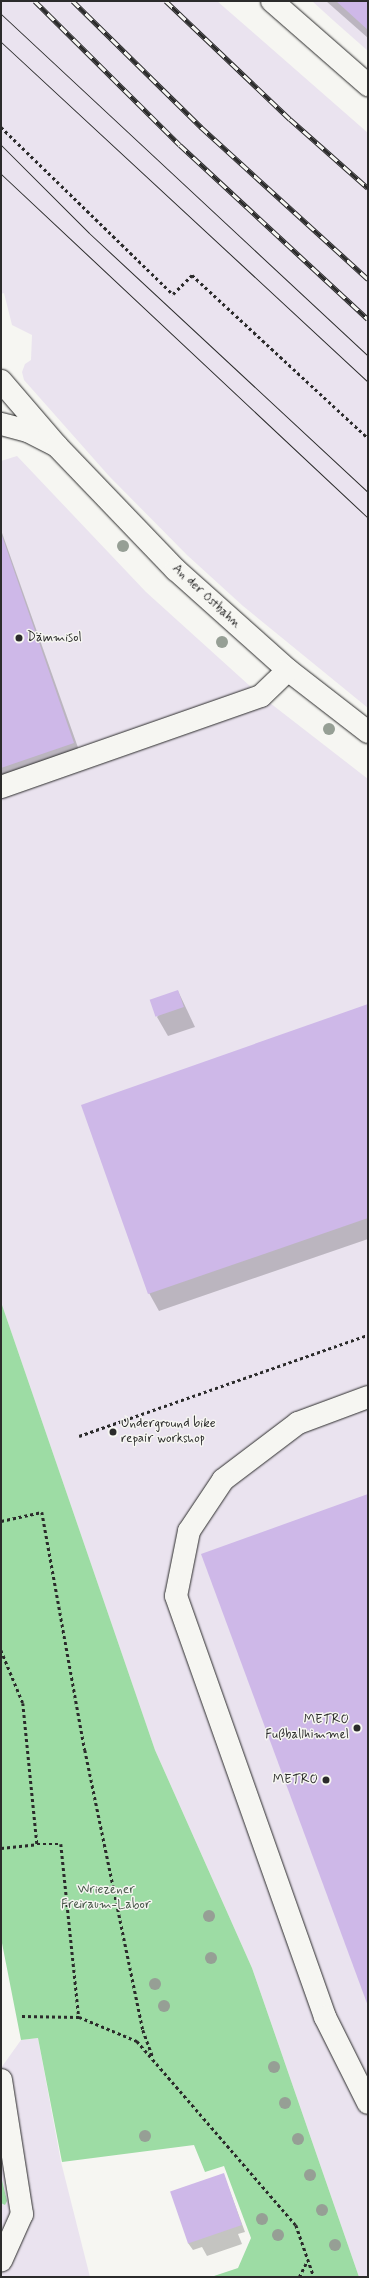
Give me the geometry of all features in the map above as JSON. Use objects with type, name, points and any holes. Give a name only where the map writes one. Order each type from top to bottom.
[{"type":"street","points":[[272,1],[368,85]]},
{"type":"street","name":"An der Ostbahn","points":[[1,381],[57,446],[176,570],[288,670],[368,732]]},
{"type":"street","name":"An der Ostbahn","points":[[1,424],[28,431],[57,446]]},
{"type":"street","points":[[1,787],[262,696],[288,670]]},
{"type":"street","points":[[368,1397],[298,1423],[223,1480],[189,1531],[176,1596],[325,2017],[368,2104]]},
{"type":"street","points":[[1,2080],[22,2214],[1,2261]]},
{"type":"path","points":[[1,127],[173,294],[192,275],[368,438]]},
{"type":"path","points":[[79,1436],[368,1336]]},
{"type":"path","points":[[1,1521],[42,1512],[85,1750],[143,2030],[153,2057]]},
{"type":"path","points":[[1,1650],[23,1703],[37,1844]]},
{"type":"path","points":[[1,1848],[37,1844],[61,1844],[79,2018]]},
{"type":"path","points":[[22,2016],[79,2018],[137,2041],[153,2057],[296,2225],[314,2277]]},
{"type":"path","points":[[299,2277],[308,2260]]},
{"type":"shaded area","points":[[1,1],[217,1],[368,133],[368,708],[243,606],[187,555],[109,476],[24,380],[22,372],[25,364],[31,360],[32,335],[12,325],[4,293],[1,294]]},
{"type":"shaded area","points":[[312,1],[368,1],[368,51],[334,21]]},
{"type":"shaded area","points":[[17,456],[146,592],[261,696],[368,779],[368,2277],[359,2277],[252,1968],[155,1750],[1,1302],[1,461]]},
{"type":"shaded area","points":[[38,2038],[61,2162],[90,2277],[1,2277],[1,2068],[21,2040]]},
{"type":"green space","name":"Wriezener Freiraum-Labor","points":[[1,1302],[155,1750],[252,1968],[359,2277],[211,2277],[238,2268],[251,2238],[224,2166],[205,2172],[194,2145],[62,2162],[38,2038],[21,2040],[1,1938]]},
{"type":"green space","points":[[1,2176],[7,2201],[5,2205],[1,2203]]},
{"type":"building","points":[[336,1],[368,1],[368,30]]},
{"type":"building","name":"Dämmisol","points":[[1,533],[74,743],[1,768]]},
{"type":"building","points":[[178,990],[184,1007],[155,1017],[150,1000]]},
{"type":"building","points":[[368,1004],[368,1218],[148,1294],[81,1105]]},
{"type":"building","name":"METRO","points":[[368,1494],[368,2006],[201,1554]]},
{"type":"building","points":[[224,2173],[242,2225],[188,2244],[170,2192]]},
{"type":"tram line","points":[[1,14],[368,356]]},
{"type":"tram line","points":[[1,42],[368,382]]},
{"type":"tram line","points":[[1,145],[89,233],[368,492]]},
{"type":"tram line","points":[[1,174],[368,518]]},
{"type":"railway","points":[[35,1],[180,145],[368,319]]},
{"type":"railway","points":[[73,1],[201,127],[368,279]]},
{"type":"railway","points":[[166,1],[290,119],[368,188]]},
{"type":"place","name":"Dämmisol","points":[[19,638]]},
{"type":"place","name":"Underground bike repair workshop","points":[[113,1432]]},
{"type":"place","name":"METRO Fußballhimmel","points":[[357,1728]]},
{"type":"place","name":"METRO","points":[[326,1780]]}]
